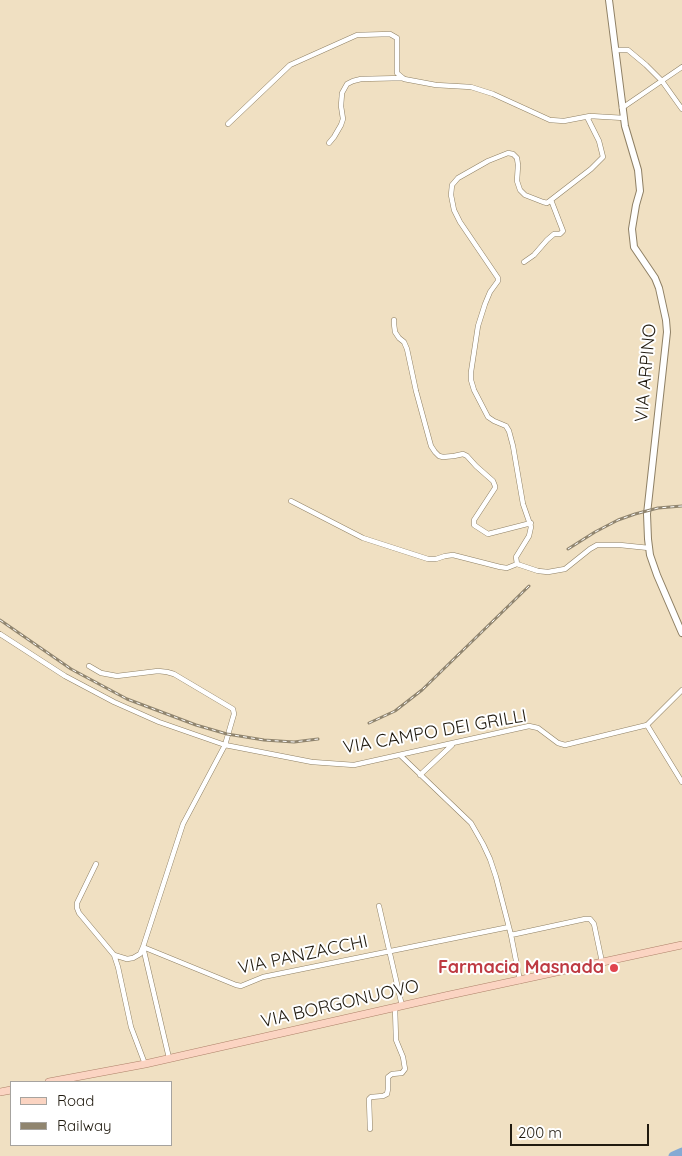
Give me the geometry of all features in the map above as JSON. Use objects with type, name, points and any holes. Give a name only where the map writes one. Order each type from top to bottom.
[{"type":"main road","name":"VIA BORGONUOVO","points":[[54,1081],[145,1064],[399,1006],[682,945]]},
{"type":"street","name":"VIA ARPINO","points":[[608,0],[622,108],[638,170],[640,191],[632,229],[634,247],[655,278],[659,288],[667,332],[647,514],[647,531],[652,563],[682,632]]},
{"type":"street","points":[[228,124],[290,65],[357,35],[390,34],[397,38],[397,73],[403,78]]},
{"type":"street","points":[[615,50],[628,50],[646,65],[662,81],[682,109]]},
{"type":"street","points":[[622,108],[682,67]]},
{"type":"street","points":[[329,143],[334,138],[343,118],[342,93],[347,84],[361,79],[403,78],[436,85],[471,87],[493,94],[550,120],[590,116],[624,118]]},
{"type":"street","points":[[517,564],[516,557],[532,528],[523,502],[510,432],[506,426],[488,417],[471,380],[478,326],[490,292],[498,278],[460,222],[452,202],[451,190],[452,185],[458,178],[488,160],[508,153],[514,154],[517,158],[517,181],[520,190],[525,195],[542,202],[551,200],[591,169],[603,157],[600,141],[588,119],[590,116]]},
{"type":"street","points":[[524,262],[534,255],[554,234],[560,234],[563,231],[551,200]]},
{"type":"street","points":[[394,320],[395,332],[404,342],[407,349],[431,446],[439,456],[443,457],[464,454],[493,481],[495,486],[474,520],[474,525],[488,534],[530,523]]},
{"type":"street","points":[[291,501],[363,538],[422,557],[434,559],[453,555],[502,568],[517,564],[538,571],[562,570],[597,545],[649,548]]},
{"type":"street","name":"VIA CAMPO DEI GRILLI","points":[[0,634],[64,676],[114,702],[159,722],[225,745],[324,764],[356,765],[532,726],[539,728],[559,744],[567,745],[647,725]]},
{"type":"street","points":[[88,666],[100,672],[116,675],[161,671],[174,674],[233,709],[234,714],[225,745],[183,824],[143,947],[139,955],[132,959],[114,955]]},
{"type":"street","points":[[682,690],[647,725],[682,782]]},
{"type":"street","points":[[420,775],[453,743]]},
{"type":"street","points":[[400,755],[475,829],[490,859],[509,927],[520,981]]},
{"type":"street","points":[[96,864],[77,903],[77,908],[78,912],[114,955],[131,1027],[145,1064]]},
{"type":"street","points":[[370,1129],[369,1099],[387,1094],[388,1077],[392,1074],[402,1073],[405,1069],[397,1042],[399,1006],[390,951],[379,906]]},
{"type":"street","points":[[511,936],[590,919],[594,924],[602,962]]},
{"type":"street","name":"VIA PANZACCHI","points":[[143,947],[240,986],[263,977],[509,927]]},
{"type":"street","points":[[143,947],[169,1058]]},
{"type":"waterway","points":[[673,1156],[682,1152]]},
{"type":"railway","points":[[568,549],[618,520],[658,508],[682,506]]},
{"type":"railway","points":[[369,723],[395,711],[422,690],[529,586]]},
{"type":"railway","points":[[0,620],[71,669],[127,699],[196,725],[227,734],[264,740],[294,742],[318,739]]},
{"type":"place","name":"Farmacia Masnada","points":[[614,968]]}]
